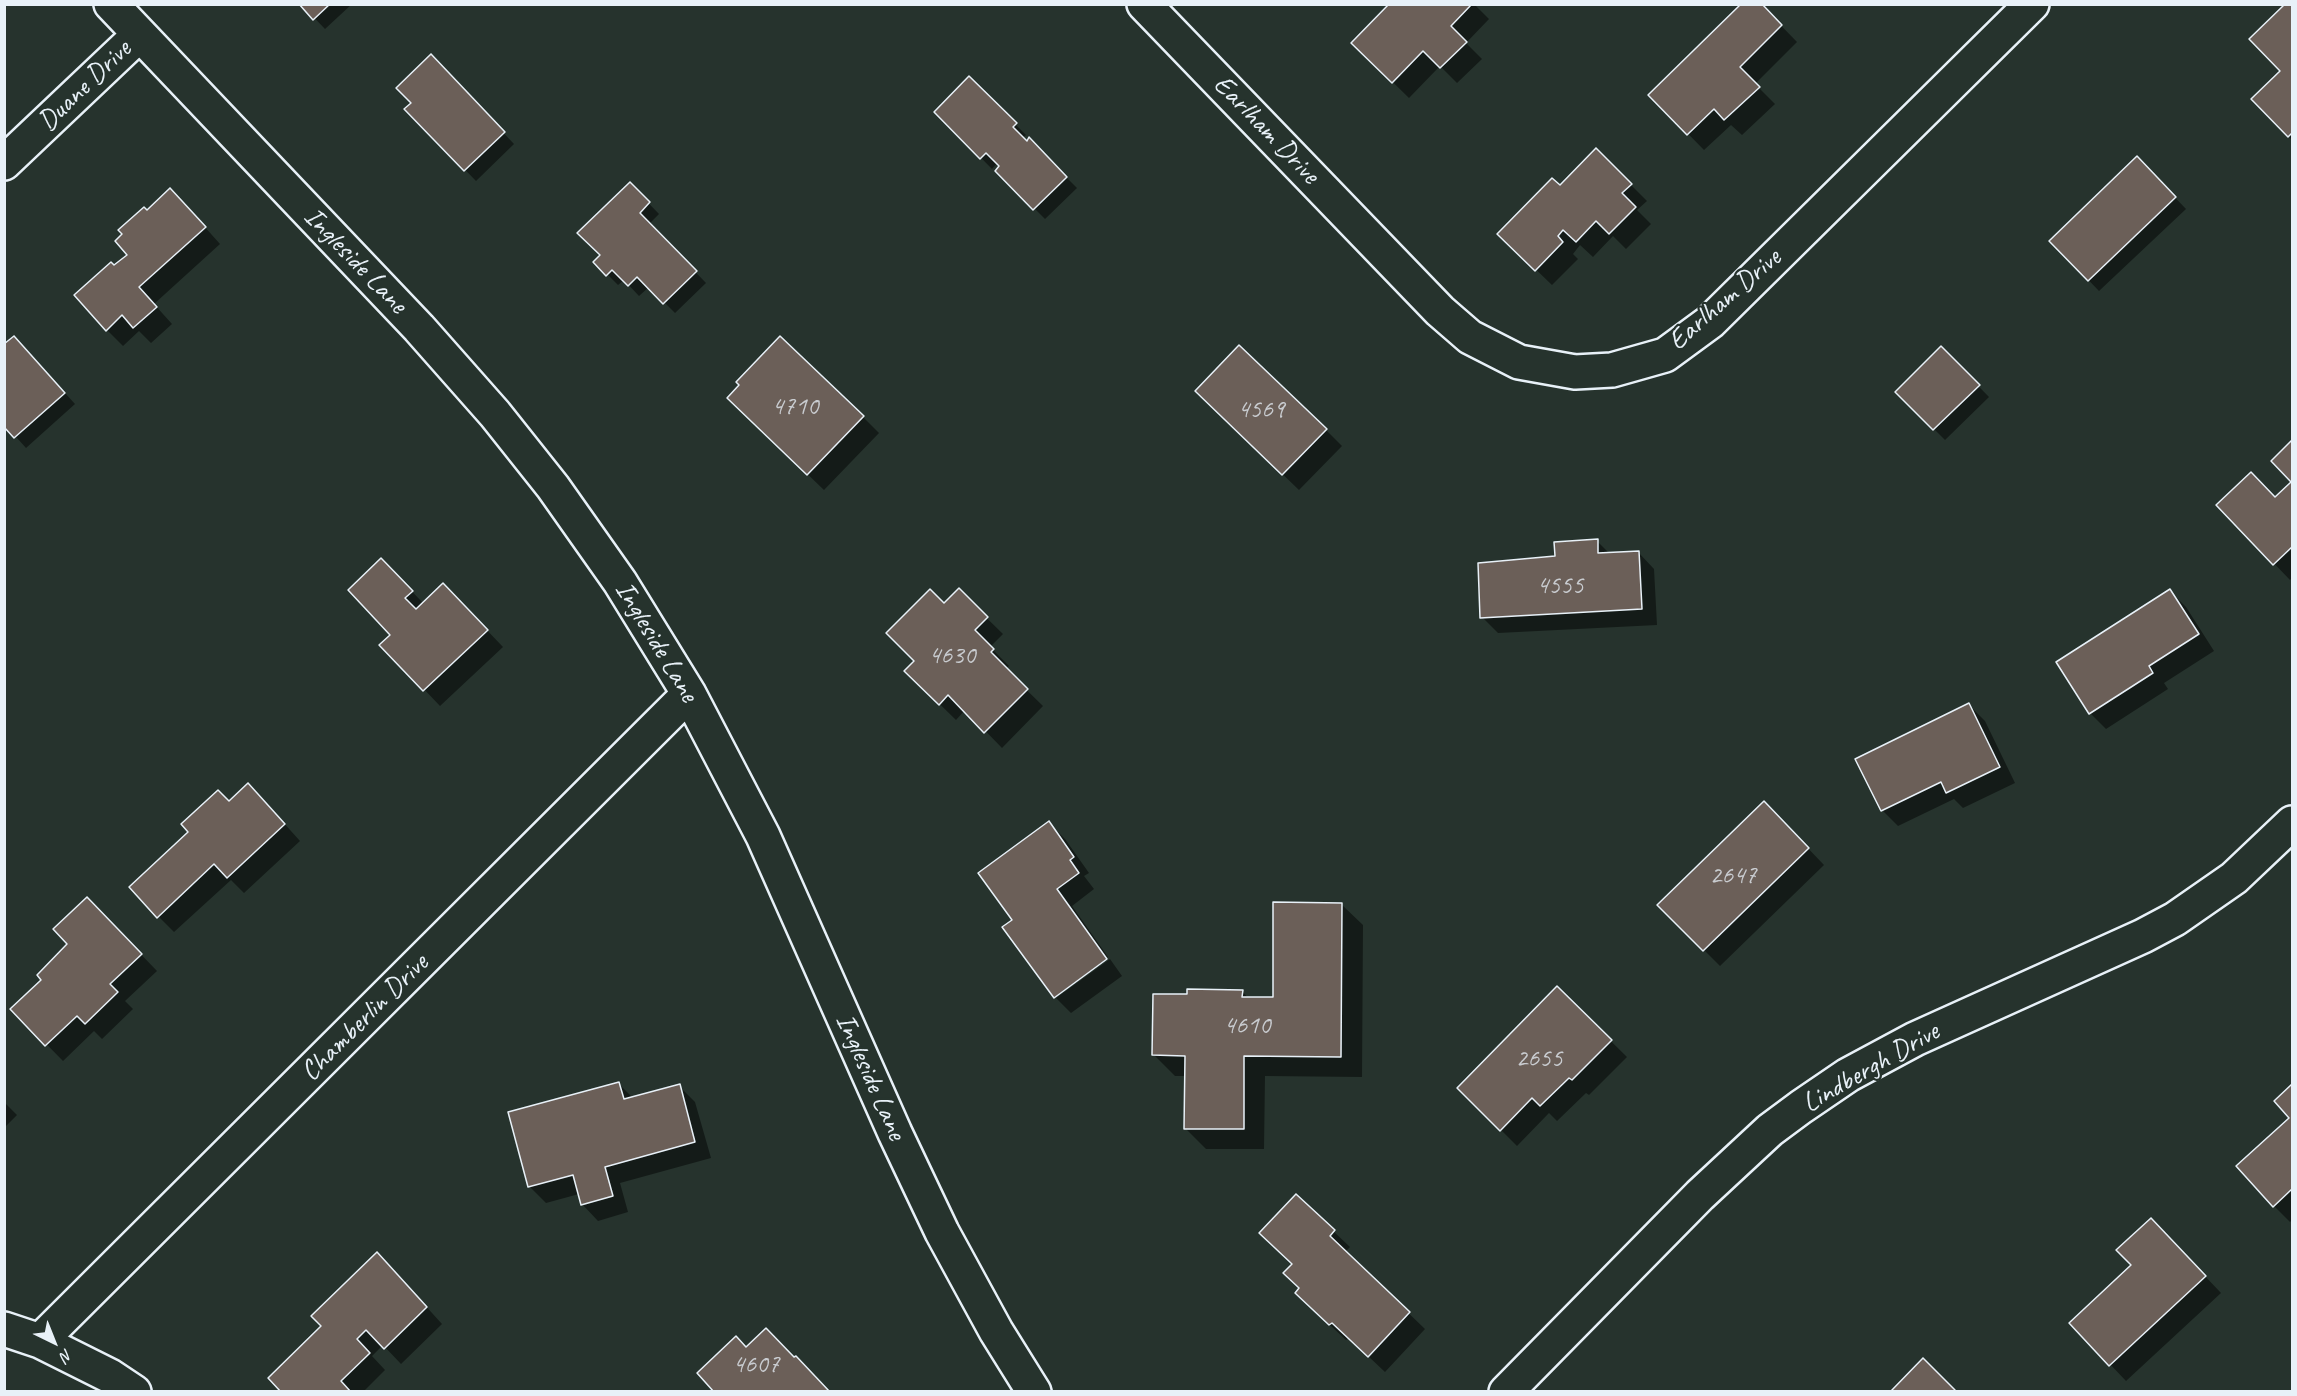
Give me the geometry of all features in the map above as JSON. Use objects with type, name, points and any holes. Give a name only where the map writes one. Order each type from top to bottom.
[{"type":"street","name":"Ingleside Lane","points":[[111,4],[411,319],[495,414],[553,488],[620,582],[689,694],[763,836],[894,1133],[942,1232],[996,1330],[1034,1392]]},
{"type":"street","name":"Earlham Drive","points":[[1155,8],[1431,303],[1470,337],[1519,362],[1575,372],[1612,370],[1665,355],[1710,322],[2032,4]]},
{"type":"street","name":"Duane Drive","points":[[4,163],[140,34]]},
{"type":"street","name":"Chamberlin Drive","points":[[40,1341],[689,694]]},
{"type":"street","name":"Lindbergh Drive","points":[[1506,1392],[1700,1195],[1770,1130],[1801,1107],[1848,1075],[1915,1039],[2143,936],[2175,919],[2234,878],[2292,823]]},
{"type":"street","points":[[4,1329],[40,1341],[110,1376],[134,1392]]},
{"type":"building","points":[[299,4],[330,4],[313,20]]},
{"type":"building","points":[[1389,4],[1472,4],[1451,26],[1467,42],[1440,68],[1423,51],[1392,83],[1351,43]]},
{"type":"building","points":[[1741,4],[1762,4],[1782,25],[1740,67],[1760,87],[1724,120],[1714,109],[1687,135],[1648,95]]},
{"type":"building","points":[[2285,4],[2292,4],[2292,133],[2288,137],[2251,99],[2280,71],[2249,39]]},
{"type":"building","points":[[431,54],[505,132],[464,171],[404,109],[411,103],[396,88]]},
{"type":"building","points":[[969,76],[1017,123],[1013,127],[1027,141],[1029,137],[1067,177],[1033,210],[995,171],[999,166],[986,153],[980,159],[934,112]]},
{"type":"building","points":[[1596,148],[1632,184],[1622,193],[1636,207],[1609,234],[1596,221],[1576,242],[1563,230],[1558,236],[1563,242],[1535,271],[1497,234],[1552,178],[1560,185]]},
{"type":"building","points":[[2137,156],[2176,197],[2088,281],[2049,241]]},
{"type":"building","points":[[630,182],[650,202],[640,213],[697,271],[663,304],[637,277],[628,286],[612,270],[606,276],[593,262],[600,255],[577,233]]},
{"type":"building","points":[[170,188],[206,227],[139,287],[157,307],[133,328],[122,315],[106,331],[74,295],[111,262],[114,265],[127,255],[115,241],[122,234],[118,230],[144,207],[147,210]]},
{"type":"building","points":[[14,336],[65,393],[14,438],[4,427],[4,344]]},
{"type":"building","points":[[780,336],[864,416],[807,475],[727,398],[739,385],[736,382]]},
{"type":"building","points":[[1239,345],[1327,429],[1282,475],[1195,391]]},
{"type":"building","points":[[1941,346],[1980,385],[1933,430],[1895,392]]},
{"type":"building","points":[[2292,440],[2292,547],[2273,565],[2216,505],[2251,472],[2275,497],[2291,482],[2271,461]]},
{"type":"building","points":[[1598,539],[1598,553],[1639,551],[1642,609],[1480,618],[1478,563],[1555,556],[1554,542]]},
{"type":"building","points":[[381,558],[413,591],[405,598],[416,609],[443,583],[488,630],[423,691],[379,645],[390,635],[348,590]]},
{"type":"building","points":[[959,588],[988,617],[975,630],[994,649],[991,652],[1028,689],[984,733],[948,695],[939,705],[904,671],[914,661],[886,633],[930,589],[944,603]]},
{"type":"building","points":[[2170,589],[2199,634],[2149,666],[2153,673],[2089,714],[2056,662]]},
{"type":"building","points":[[1969,703],[2000,767],[1946,793],[1941,782],[1881,811],[1855,759]]},
{"type":"building","points":[[248,783],[285,824],[227,878],[214,864],[157,918],[129,887],[188,832],[181,824],[218,790],[229,801]]},
{"type":"building","points":[[1764,801],[1809,848],[1703,951],[1657,905]]},
{"type":"building","points":[[1049,821],[1074,857],[1070,860],[1079,873],[1057,889],[1107,959],[1054,998],[1002,927],[1012,920],[978,873]]},
{"type":"building","points":[[87,897],[142,954],[110,984],[118,992],[85,1024],[77,1016],[45,1046],[10,1009],[41,980],[37,975],[67,944],[53,929]]},
{"type":"building","points":[[1273,902],[1342,903],[1341,1057],[1244,1056],[1244,1129],[1184,1129],[1185,1056],[1152,1055],[1153,994],[1187,994],[1187,989],[1243,990],[1242,997],[1273,997]]},
{"type":"building","points":[[1557,986],[1612,1040],[1572,1080],[1569,1078],[1540,1106],[1532,1098],[1500,1131],[1457,1088]]},
{"type":"building","points":[[619,1082],[624,1099],[680,1084],[695,1142],[605,1167],[613,1196],[581,1205],[573,1175],[528,1187],[508,1112]]},
{"type":"building","points":[[2292,1084],[2292,1189],[2273,1207],[2236,1166],[2289,1118],[2274,1101]]},
{"type":"building","points":[[1296,1194],[1335,1230],[1330,1236],[1410,1312],[1368,1357],[1332,1323],[1329,1325],[1295,1293],[1299,1288],[1283,1273],[1292,1264],[1259,1233]]},
{"type":"building","points":[[2151,1218],[2206,1276],[2109,1366],[2069,1323],[2131,1265],[2116,1250]]},
{"type":"building","points":[[377,1252],[427,1307],[384,1349],[366,1330],[357,1339],[370,1353],[341,1381],[351,1392],[281,1392],[268,1378],[321,1326],[311,1316]]},
{"type":"building","points":[[766,1328],[830,1392],[714,1392],[697,1373],[736,1336],[746,1347]]},
{"type":"building","points":[[1923,1358],[1955,1390],[1953,1392],[1891,1391]]}]
